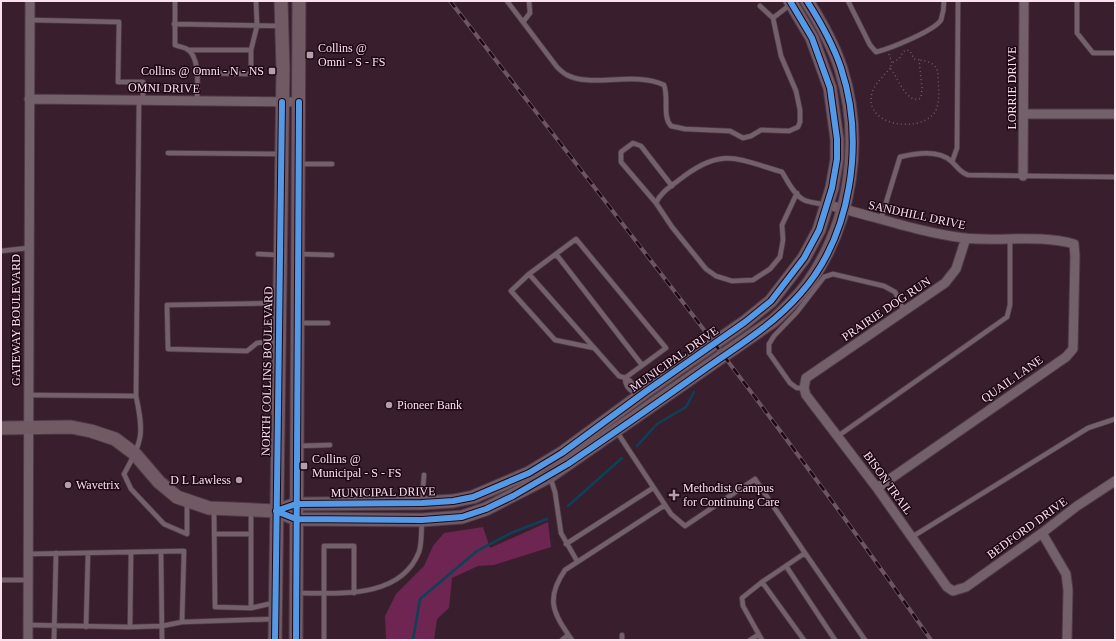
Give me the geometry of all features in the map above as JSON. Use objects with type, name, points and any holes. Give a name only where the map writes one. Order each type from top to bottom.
[{"type":"street","name":"GATEWAY BOULEVARD","points":[[28,640],[28,248],[30,1]]},
{"type":"street","name":"NORTH COLLINS BOULEVARD","points":[[275,640],[282,154],[283,26],[281,1]]},
{"type":"street","points":[[296,640],[299,1]]},
{"type":"street","name":"MUNICIPAL DRIVE","points":[[276,511],[296,504],[422,503],[453,501],[473,497],[529,474],[568,464],[773,321],[786,309],[810,282],[832,243],[844,209],[853,154],[853,137],[848,101],[841,69],[832,44],[807,1]]},
{"type":"street","name":"LORRIE DRIVE","points":[[1023,176],[1024,1]]},
{"type":"street","name":"MUNICIPAL DRIVE","points":[[1,428],[71,427],[116,439],[135,454],[168,490],[177,497],[214,509],[276,511],[296,518],[422,520],[462,517],[480,511],[513,496],[547,470],[636,395],[745,322],[771,302],[804,258],[819,230],[828,205],[837,159],[837,140],[830,88],[812,38],[793,2]]},
{"type":"street","name":"OMNI DRIVE","points":[[29,99],[299,102]]},
{"type":"street","points":[[1024,114],[1115,114]]},
{"type":"street","points":[[281,199],[288,234],[298,254]]},
{"type":"street","name":"SANDHILL DRIVE","points":[[828,205],[881,221],[929,232],[966,238],[1061,240],[1074,244]]},
{"type":"street","name":"PRAIRIE DOG RUN","points":[[804,388],[806,378],[951,278],[961,258],[966,238]]},
{"type":"street","name":"QUAIL LANE","points":[[877,488],[1074,349],[1074,244]]},
{"type":"street","points":[[280,271],[298,254]]},
{"type":"street","name":"BISON TRAIL","points":[[804,388],[806,395],[877,488],[947,587],[953,591]]},
{"type":"street","points":[[636,395],[647,410]]},
{"type":"street","name":"BEDFORD DRIVE","points":[[953,591],[966,587],[1042,534],[1077,506],[1115,481]]},
{"type":"street","points":[[422,503],[422,520]]},
{"type":"street","points":[[1042,534],[1066,574],[1068,590],[1067,640]]},
{"type":"lane","points":[[175,1],[175,45],[188,50],[251,50]]},
{"type":"lane","points":[[198,73],[251,74],[251,50],[258,26],[256,1]]},
{"type":"lane","points":[[507,1],[557,67],[566,75],[580,80],[644,79],[655,81],[664,85],[667,92],[666,117],[671,126],[685,129],[730,130],[743,138],[751,136],[761,130],[793,130],[798,127],[800,122],[796,91],[781,56],[773,18],[760,6]]},
{"type":"lane","points":[[523,22],[530,13],[529,1]]},
{"type":"lane","points":[[848,1],[870,45],[876,52],[908,40],[934,26],[940,21],[944,1]]},
{"type":"lane","points":[[952,162],[957,148],[958,1]]},
{"type":"lane","points":[[1076,1],[1077,33],[1093,53],[1115,53]]},
{"type":"lane","points":[[773,18],[793,2]]},
{"type":"lane","points":[[30,20],[119,22],[118,82],[144,82],[141,100],[136,396],[142,432],[135,454],[124,474],[131,489],[164,524],[187,534],[187,501]]},
{"type":"lane","points":[[174,24],[283,26]]},
{"type":"lane","points":[[188,50],[196,63],[198,73],[197,101]]},
{"type":"lane","points":[[672,186],[641,146],[633,143],[621,152],[622,162],[656,203],[672,227],[706,269],[716,276],[732,281],[753,280],[770,269],[780,257],[783,240],[782,226],[797,193]]},
{"type":"lane","points":[[168,153],[282,154]]},
{"type":"lane","points":[[881,221],[900,157],[912,154],[942,155],[952,162],[960,172],[968,175],[1115,177]]},
{"type":"lane","points":[[656,203],[659,196],[697,166],[717,159],[734,157],[782,172],[803,200],[828,205]]},
{"type":"lane","points":[[298,164],[332,164]]},
{"type":"lane","points":[[594,348],[555,340],[511,291],[528,274],[576,239],[666,348],[625,378]]},
{"type":"lane","points":[[838,436],[1006,318],[1010,305],[1010,240]]},
{"type":"lane","points":[[1,251],[28,248]]},
{"type":"lane","points":[[258,254],[280,255]]},
{"type":"lane","points":[[298,254],[332,255]]},
{"type":"lane","points":[[556,254],[642,365]]},
{"type":"lane","points":[[528,274],[619,376],[625,378]]},
{"type":"lane","points":[[804,388],[797,388],[790,383],[769,353],[769,344],[774,336],[797,312],[824,277],[833,274],[884,286],[895,292],[904,311]]},
{"type":"lane","points":[[279,303],[167,305],[168,349],[247,350],[257,343],[279,341]]},
{"type":"lane","points":[[297,323],[328,324]]},
{"type":"lane","points":[[625,378],[625,383],[636,395]]},
{"type":"lane","points":[[28,395],[136,396]]},
{"type":"lane","points":[[607,419],[671,514],[685,526],[755,479],[865,640]]},
{"type":"lane","points":[[912,537],[1088,428],[1115,419]]},
{"type":"lane","points":[[296,446],[330,445]]},
{"type":"lane","points":[[547,470],[555,492],[561,534],[577,561]]},
{"type":"lane","points":[[422,503],[424,475]]},
{"type":"lane","points":[[566,544],[653,488]]},
{"type":"lane","points":[[572,640],[556,618],[553,596],[556,583],[565,570],[577,561],[665,505]]},
{"type":"lane","points":[[214,509],[215,607],[251,608],[275,603]]},
{"type":"lane","points":[[251,510],[251,608]]},
{"type":"lane","points":[[296,593],[354,593],[377,588],[393,581],[404,573],[413,563],[419,551],[422,520]]},
{"type":"lane","points":[[214,534],[251,534]]},
{"type":"lane","points":[[324,640],[324,546],[354,546],[354,593]]},
{"type":"lane","points":[[28,554],[184,551],[182,622]]},
{"type":"lane","points":[[130,627],[131,552]]},
{"type":"lane","points":[[161,552],[162,640]]},
{"type":"lane","points":[[54,640],[56,553]]},
{"type":"lane","points":[[86,627],[88,553]]},
{"type":"lane","points":[[762,640],[743,606],[742,598],[762,582],[805,553]]},
{"type":"lane","points":[[786,566],[835,640]]},
{"type":"lane","points":[[1,580],[28,580]]},
{"type":"lane","points":[[762,582],[804,640]]},
{"type":"lane","points":[[28,626],[130,627],[162,626],[182,622],[275,619]]},
{"type":"lane","points":[[562,640],[568,635]]},
{"type":"lane","points":[[750,640],[758,635]]},
{"type":"path","points":[[906,50],[910,51],[914,59],[919,60],[932,63],[938,72],[936,108],[930,117],[921,122],[910,124],[889,122],[879,117],[874,112],[871,102],[874,87],[890,68],[892,63],[899,59],[906,50]]},
{"type":"path","points":[[888,54],[892,63]]},
{"type":"path","points":[[890,68],[896,74],[907,96],[911,100],[917,100],[921,98],[922,94],[919,60]]},
{"type":"shaded area","points":[[548,522],[551,547],[494,565],[478,566],[452,578],[449,608],[437,619],[434,640],[386,640],[385,616],[396,594],[424,566],[433,546],[444,533],[483,527],[490,548]]},
{"type":"waterway","points":[[637,446],[657,424],[686,407],[694,392]]},
{"type":"waterway","points":[[568,506],[622,458]]},
{"type":"waterway","points":[[413,640],[420,599],[477,551],[511,533],[547,519]]},
{"type":"railway","points":[[450,1],[755,397],[815,477],[931,640]]},
{"type":"cycle path","points":[[276,511],[296,504],[422,503],[453,501],[473,497],[529,473],[562,453],[645,392],[745,322],[771,301],[804,258],[819,230],[832,188],[837,159],[837,139],[830,88],[812,38],[790,1]]},
{"type":"cycle path","points":[[276,511],[296,519],[422,520],[462,517],[486,509],[513,496],[568,464],[742,343],[767,325],[790,305],[818,271],[832,244],[842,216],[849,187],[852,156],[852,126],[848,96],[841,68],[826,34],[807,1]]},
{"type":"cycle path","points":[[275,640],[282,102]]},
{"type":"cycle path","points":[[296,640],[299,102]]},
{"type":"place","name":"Collins @ Omni - S - FS","points":[[310,55]]},
{"type":"place","name":"Collins @ Omni - N - NS","points":[[272,71]]},
{"type":"place","name":"Pioneer Bank","points":[[389,405]]},
{"type":"place","name":"Collins @ Municipal - S - FS","points":[[304,466]]},
{"type":"place","name":"D L Lawless","points":[[239,480]]},
{"type":"place","name":"Wavetrix","points":[[68,485]]},
{"type":"place","name":"Methodist Campus for Continuing Care","points":[[674,495]]}]
